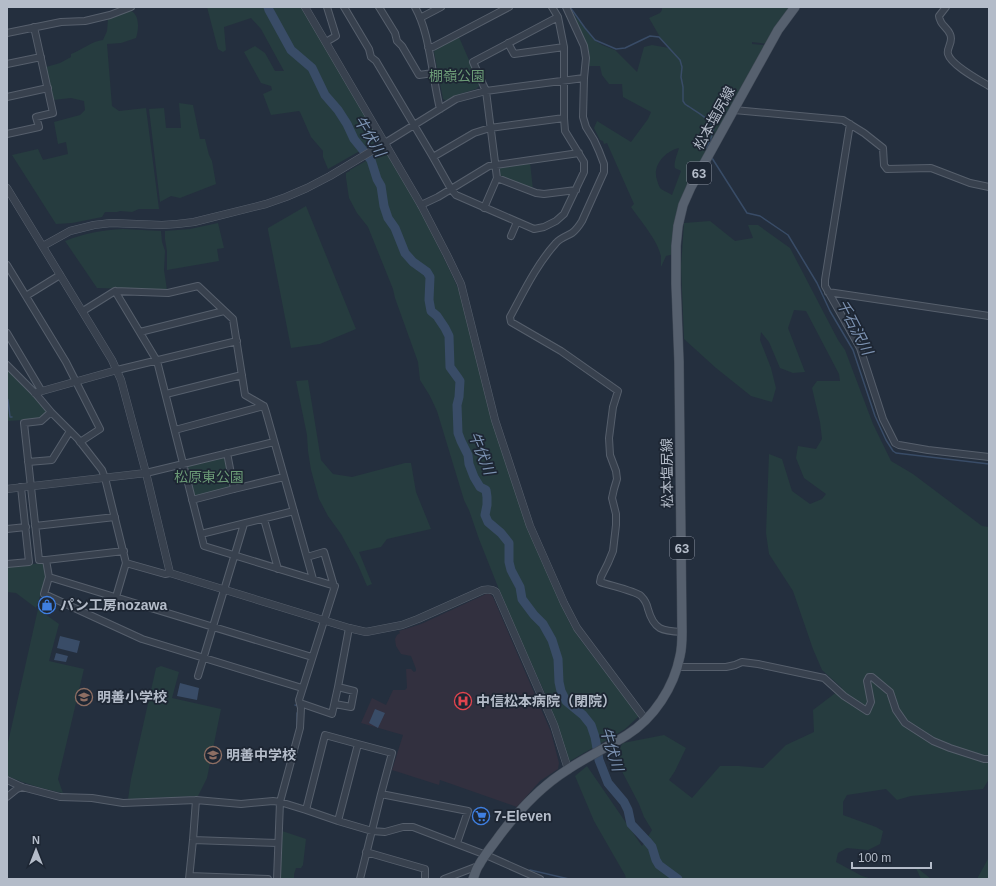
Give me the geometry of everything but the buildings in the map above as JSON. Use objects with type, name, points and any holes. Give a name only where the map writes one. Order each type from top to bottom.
[{"type":"main road","name":"松本塩尻線","points":[[473,879],[478,866],[486,855],[508,825],[532,798],[552,780],[571,767],[628,734],[644,721],[656,708],[667,692],[678,668],[681,655],[682,632],[679,362],[676,284],[676,246],[678,226],[683,205],[691,187],[778,30],[795,7]]},
{"type":"street","points":[[112,7],[114,14]]},
{"type":"street","points":[[7,33],[61,22],[85,21],[110,16],[131,7]]},
{"type":"street","points":[[305,7],[421,205],[461,284],[495,420],[530,526],[564,603],[577,628],[644,721]]},
{"type":"street","points":[[326,42],[336,36],[327,7]]},
{"type":"street","points":[[344,7],[369,49],[371,57],[376,61],[433,157],[450,189],[456,195],[534,228],[544,227],[556,221],[564,214],[584,172],[584,162],[565,131],[564,47],[558,17],[552,7]]},
{"type":"street","points":[[379,7],[395,33],[397,41],[402,46],[419,75],[433,73]]},
{"type":"street","points":[[415,7],[420,18],[428,47],[440,109]]},
{"type":"street","points":[[420,18],[441,7]]},
{"type":"street","points":[[428,47],[432,47],[509,7]]},
{"type":"street","points":[[946,7],[939,16],[941,22],[950,33],[951,37],[951,43],[947,54],[948,56],[955,64],[989,86]]},
{"type":"street","points":[[569,8],[584,46],[586,58],[583,117],[586,127],[594,140],[604,164],[604,172],[582,221],[577,228],[557,241],[529,282],[510,317],[511,322],[561,351],[618,391],[613,407],[609,438],[610,454],[616,471],[617,480],[612,498],[616,514],[616,525],[613,551],[600,582],[640,595],[646,603],[654,623],[661,629],[668,632],[682,632]]},
{"type":"street","points":[[484,208],[497,178],[496,164],[486,91],[473,62],[558,17]]},
{"type":"street","points":[[7,134],[39,127],[36,117],[54,113],[34,27]]},
{"type":"street","points":[[508,43],[514,54],[564,47]]},
{"type":"street","points":[[7,64],[41,57]]},
{"type":"street","points":[[43,246],[70,231],[94,225],[111,223],[162,225],[194,222],[266,204],[298,192],[323,180],[456,99],[486,91],[584,78]]},
{"type":"street","points":[[7,97],[48,88]]},
{"type":"street","points":[[734,110],[843,120],[864,133],[883,148],[884,165],[887,169],[931,168],[970,183],[989,187]]},
{"type":"street","points":[[433,157],[474,133],[490,128],[564,118]]},
{"type":"street","points":[[850,124],[825,286],[860,348],[883,419],[895,443],[928,450],[989,457]]},
{"type":"street","points":[[421,205],[489,166],[578,153]]},
{"type":"street","points":[[497,178],[536,193],[544,194],[576,190]]},
{"type":"street","points":[[8,191],[83,311],[117,370],[146,473],[170,573]]},
{"type":"street","points":[[511,236],[517,222]]},
{"type":"street","points":[[7,265],[9,274],[26,296],[77,381],[100,429],[80,442]]},
{"type":"street","points":[[26,296],[60,275]]},
{"type":"street","points":[[83,311],[115,291],[168,293],[198,286],[233,319],[245,395],[264,406],[313,579]]},
{"type":"street","points":[[115,291],[157,361],[204,546],[334,586]]},
{"type":"street","points":[[828,292],[989,316]]},
{"type":"street","points":[[140,332],[224,310]]},
{"type":"street","points":[[7,333],[51,412],[80,442],[102,470],[126,563],[116,597]]},
{"type":"street","points":[[38,391],[237,341]]},
{"type":"street","points":[[7,365],[38,391]]},
{"type":"street","points":[[166,394],[242,375]]},
{"type":"street","points":[[175,430],[264,406]]},
{"type":"street","points":[[51,412],[41,421],[24,423],[39,560],[124,551]]},
{"type":"street","points":[[28,462],[52,460],[70,431]]},
{"type":"street","points":[[7,489],[146,473],[274,442]]},
{"type":"street","points":[[226,454],[234,489]]},
{"type":"street","points":[[192,500],[284,478]]},
{"type":"street","points":[[7,564],[29,562],[21,487]]},
{"type":"street","points":[[201,534],[294,511]]},
{"type":"street","points":[[36,526],[115,517]]},
{"type":"street","points":[[264,519],[278,568]]},
{"type":"street","points":[[198,676],[244,524]]},
{"type":"street","points":[[7,529],[26,527]]},
{"type":"street","points":[[277,879],[280,802],[300,728],[299,700],[335,586],[324,552],[307,557]]},
{"type":"street","points":[[46,560],[49,577],[43,596],[142,639],[302,688]]},
{"type":"street","points":[[126,563],[165,574],[170,573],[366,632],[402,625],[483,590],[493,590],[496,592],[571,767]]},
{"type":"street","points":[[49,577],[312,657]]},
{"type":"street","points":[[300,703],[332,714],[350,628]]},
{"type":"street","points":[[678,668],[726,667],[742,662],[824,678],[844,696],[867,711],[871,702],[867,681],[869,677],[872,677],[890,692],[896,710],[905,722],[933,741],[984,759],[989,759]]},
{"type":"street","points":[[335,704],[351,707],[354,691],[338,688]]},
{"type":"street","points":[[306,810],[326,735],[392,753],[360,879]]},
{"type":"street","points":[[338,821],[358,744]]},
{"type":"street","points":[[7,780],[22,787],[60,797],[125,801],[196,800],[241,804],[273,801],[280,802],[372,831],[385,832],[403,827],[413,827],[486,855],[540,879]]},
{"type":"street","points":[[7,797],[22,787]]},
{"type":"street","points":[[381,794],[468,811],[457,844]]},
{"type":"street","points":[[196,800],[190,877],[268,879]]},
{"type":"street","points":[[193,840],[278,843]]},
{"type":"street","points":[[366,852],[425,869],[425,879]]},
{"type":"street","points":[[444,879],[478,866]]},
{"type":"shaded area","name":"中信松本病院（閉院）","points":[[486,594],[490,594],[493,597],[551,732],[559,763],[558,769],[540,781],[517,807],[440,780],[439,785],[392,770],[403,735],[361,723],[372,698],[386,705],[393,690],[405,690],[407,688],[406,669],[411,669],[414,672],[416,671],[411,656],[401,654],[396,646],[395,639],[400,633],[399,631],[421,624]]},
{"type":"green space","points":[[207,7],[301,7],[379,138],[374,143],[328,169],[323,157],[323,151],[311,137],[299,111],[271,115],[263,94],[272,90],[271,86],[261,83],[244,52],[255,46],[265,53],[275,71],[284,71],[261,29],[251,18],[224,27],[226,50],[223,52],[218,49]]},
{"type":"green space","points":[[662,7],[791,7],[767,44],[752,42],[752,44],[764,45],[765,47],[685,195],[674,254],[666,256],[661,267],[660,251],[649,231],[631,207],[634,204],[607,143],[604,144],[603,141],[600,140],[594,128],[597,121],[631,142],[648,119],[651,112],[623,97],[622,84],[609,84],[602,75],[600,66],[588,66],[589,59],[586,44],[571,11],[594,40],[615,50],[637,72],[644,47],[652,45],[669,48],[660,37],[649,18],[660,13]],"holes":[[[679,148],[675,161],[675,168],[681,171],[672,195],[661,189],[657,180],[656,170],[661,160],[669,152]]]},
{"type":"green space","points":[[129,10],[135,14],[138,22],[136,38],[121,43],[107,44],[112,106],[119,111],[146,108],[159,209],[139,209],[132,212],[105,212],[102,217],[72,223],[56,224],[12,155],[38,149],[43,160],[68,154],[66,142],[58,144],[54,122],[80,115],[85,110],[84,101],[71,98],[53,100],[46,67],[60,63],[71,57],[71,54],[95,42],[103,40],[107,31],[108,19]]},
{"type":"green space","name":"棚嶺公園","points":[[458,35],[480,85],[476,89],[460,94],[447,101],[443,99],[434,52],[435,48]]},
{"type":"green space","points":[[179,103],[193,105],[200,139],[205,139],[212,161],[216,184],[180,198],[171,196],[160,202],[149,109],[164,108],[166,128],[181,128]]},
{"type":"green space","points":[[385,150],[422,214],[462,297],[491,417],[533,541],[549,578],[570,624],[638,715],[638,717],[625,729],[570,761],[566,759],[558,727],[548,700],[515,630],[464,500],[437,411],[420,380],[418,362],[393,289],[368,227],[357,213],[349,198],[346,173]]},
{"type":"green space","points":[[530,162],[533,190],[502,177],[499,174],[499,169],[501,166]]},
{"type":"green space","points":[[306,206],[356,329],[320,344],[291,348],[268,228]]},
{"type":"green space","points":[[710,221],[735,241],[753,238],[748,225],[758,225],[790,248],[838,340],[845,350],[873,424],[891,461],[913,474],[982,526],[989,527],[989,779],[983,789],[911,796],[897,800],[886,789],[847,795],[843,802],[843,815],[883,831],[880,844],[868,850],[847,848],[838,853],[836,862],[862,876],[872,879],[626,879],[594,821],[575,776],[587,766],[642,846],[652,830],[614,756],[623,743],[664,735],[686,748],[669,780],[692,798],[720,766],[763,768],[786,745],[814,732],[813,710],[842,688],[822,670],[813,649],[793,591],[769,554],[766,533],[769,454],[782,459],[792,491],[810,504],[822,499],[826,494],[804,478],[796,458],[798,446],[816,449],[822,439],[820,422],[812,388],[817,381],[840,381],[839,374],[806,311],[794,310],[788,328],[805,372],[793,373],[780,368],[769,342],[761,332],[760,340],[771,368],[776,388],[772,402],[751,396],[716,368],[684,339],[681,267],[684,223]]},
{"type":"green space","points":[[218,223],[224,248],[217,249],[219,261],[167,270],[165,231],[190,229]]},
{"type":"green space","points":[[123,229],[161,231],[165,251],[164,270],[167,290],[97,288],[65,241],[94,232]]},
{"type":"green space","points":[[7,367],[48,412],[40,419],[7,421]]},
{"type":"green space","points":[[308,380],[321,460],[333,474],[352,477],[405,463],[411,463],[416,492],[431,529],[387,539],[381,547],[359,552],[372,584],[367,586],[358,565],[341,534],[328,516],[319,499],[311,470],[307,435],[296,381]]},
{"type":"green space","name":"松原東公園","points":[[223,457],[225,458],[231,485],[230,488],[197,496],[194,495],[187,467],[188,465]]},
{"type":"green space","points":[[42,563],[45,564],[46,579],[36,608],[16,593],[7,592],[7,567]]},
{"type":"green space","points":[[38,609],[59,624],[49,661],[84,669],[58,779],[63,793],[48,790],[7,776],[7,747]]},
{"type":"green space","points":[[161,666],[179,672],[172,698],[221,709],[207,778],[198,796],[128,799],[131,779],[156,668]]},
{"type":"green space","points":[[282,831],[306,839],[303,865],[301,868],[296,868],[294,879],[279,879]]},
{"type":"green space","points":[[989,857],[989,879],[977,879]]},
{"type":"green space","points":[[915,866],[931,879],[921,879]]},
{"type":"water","points":[[60,636],[80,641],[77,653],[57,648]]},
{"type":"water","points":[[56,653],[68,656],[66,662],[54,660]]},
{"type":"water","points":[[180,683],[199,688],[197,700],[177,696]]},
{"type":"water","points":[[375,709],[385,713],[378,728],[369,723]]},
{"type":"waterway","name":"牛伏川","points":[[268,7],[291,50],[312,68],[325,95],[338,110],[354,139],[371,160],[377,179],[381,186],[384,206],[388,218],[395,228],[405,253],[413,262],[427,272],[430,277],[429,300],[431,311],[437,316],[449,336],[450,367],[460,381],[457,405],[458,433],[468,455],[469,464],[474,477],[480,487],[486,490],[487,505],[485,515],[488,522],[501,533],[509,543],[509,562],[511,570],[520,587],[522,599],[543,624],[552,640],[558,659],[561,691],[566,701],[583,715],[591,725],[595,737],[599,760],[608,783],[624,802],[628,810],[631,824],[652,847],[659,865],[678,879]]},
{"type":"waterway","name":"千石沢川","points":[[570,7],[595,40],[616,49],[625,48],[650,36],[659,37],[680,60],[682,67],[681,77],[683,101],[685,104],[705,117],[713,127],[713,133],[709,143]]},
{"type":"waterway","name":"千石沢川","points":[[712,158],[747,213],[760,216],[788,235],[817,283],[830,311],[853,350],[875,416],[893,451],[896,453],[989,464]]},
{"type":"waterway","points":[[7,398],[10,417],[12,417]]},
{"type":"waterway","points":[[295,705],[298,706],[298,710]]},
{"type":"waterway","points":[[297,713],[297,727]]},
{"type":"waterway","points":[[530,870],[569,879]]},
{"type":"place","name":"パン工房nozawa","points":[[47,605]]},
{"type":"place","name":"明善小学校","points":[[84,697]]},
{"type":"place","name":"中信松本病院（閉院）","points":[[463,701]]},
{"type":"place","name":"明善中学校","points":[[213,755]]},
{"type":"place","name":"7-Eleven","points":[[481,816]]}]
